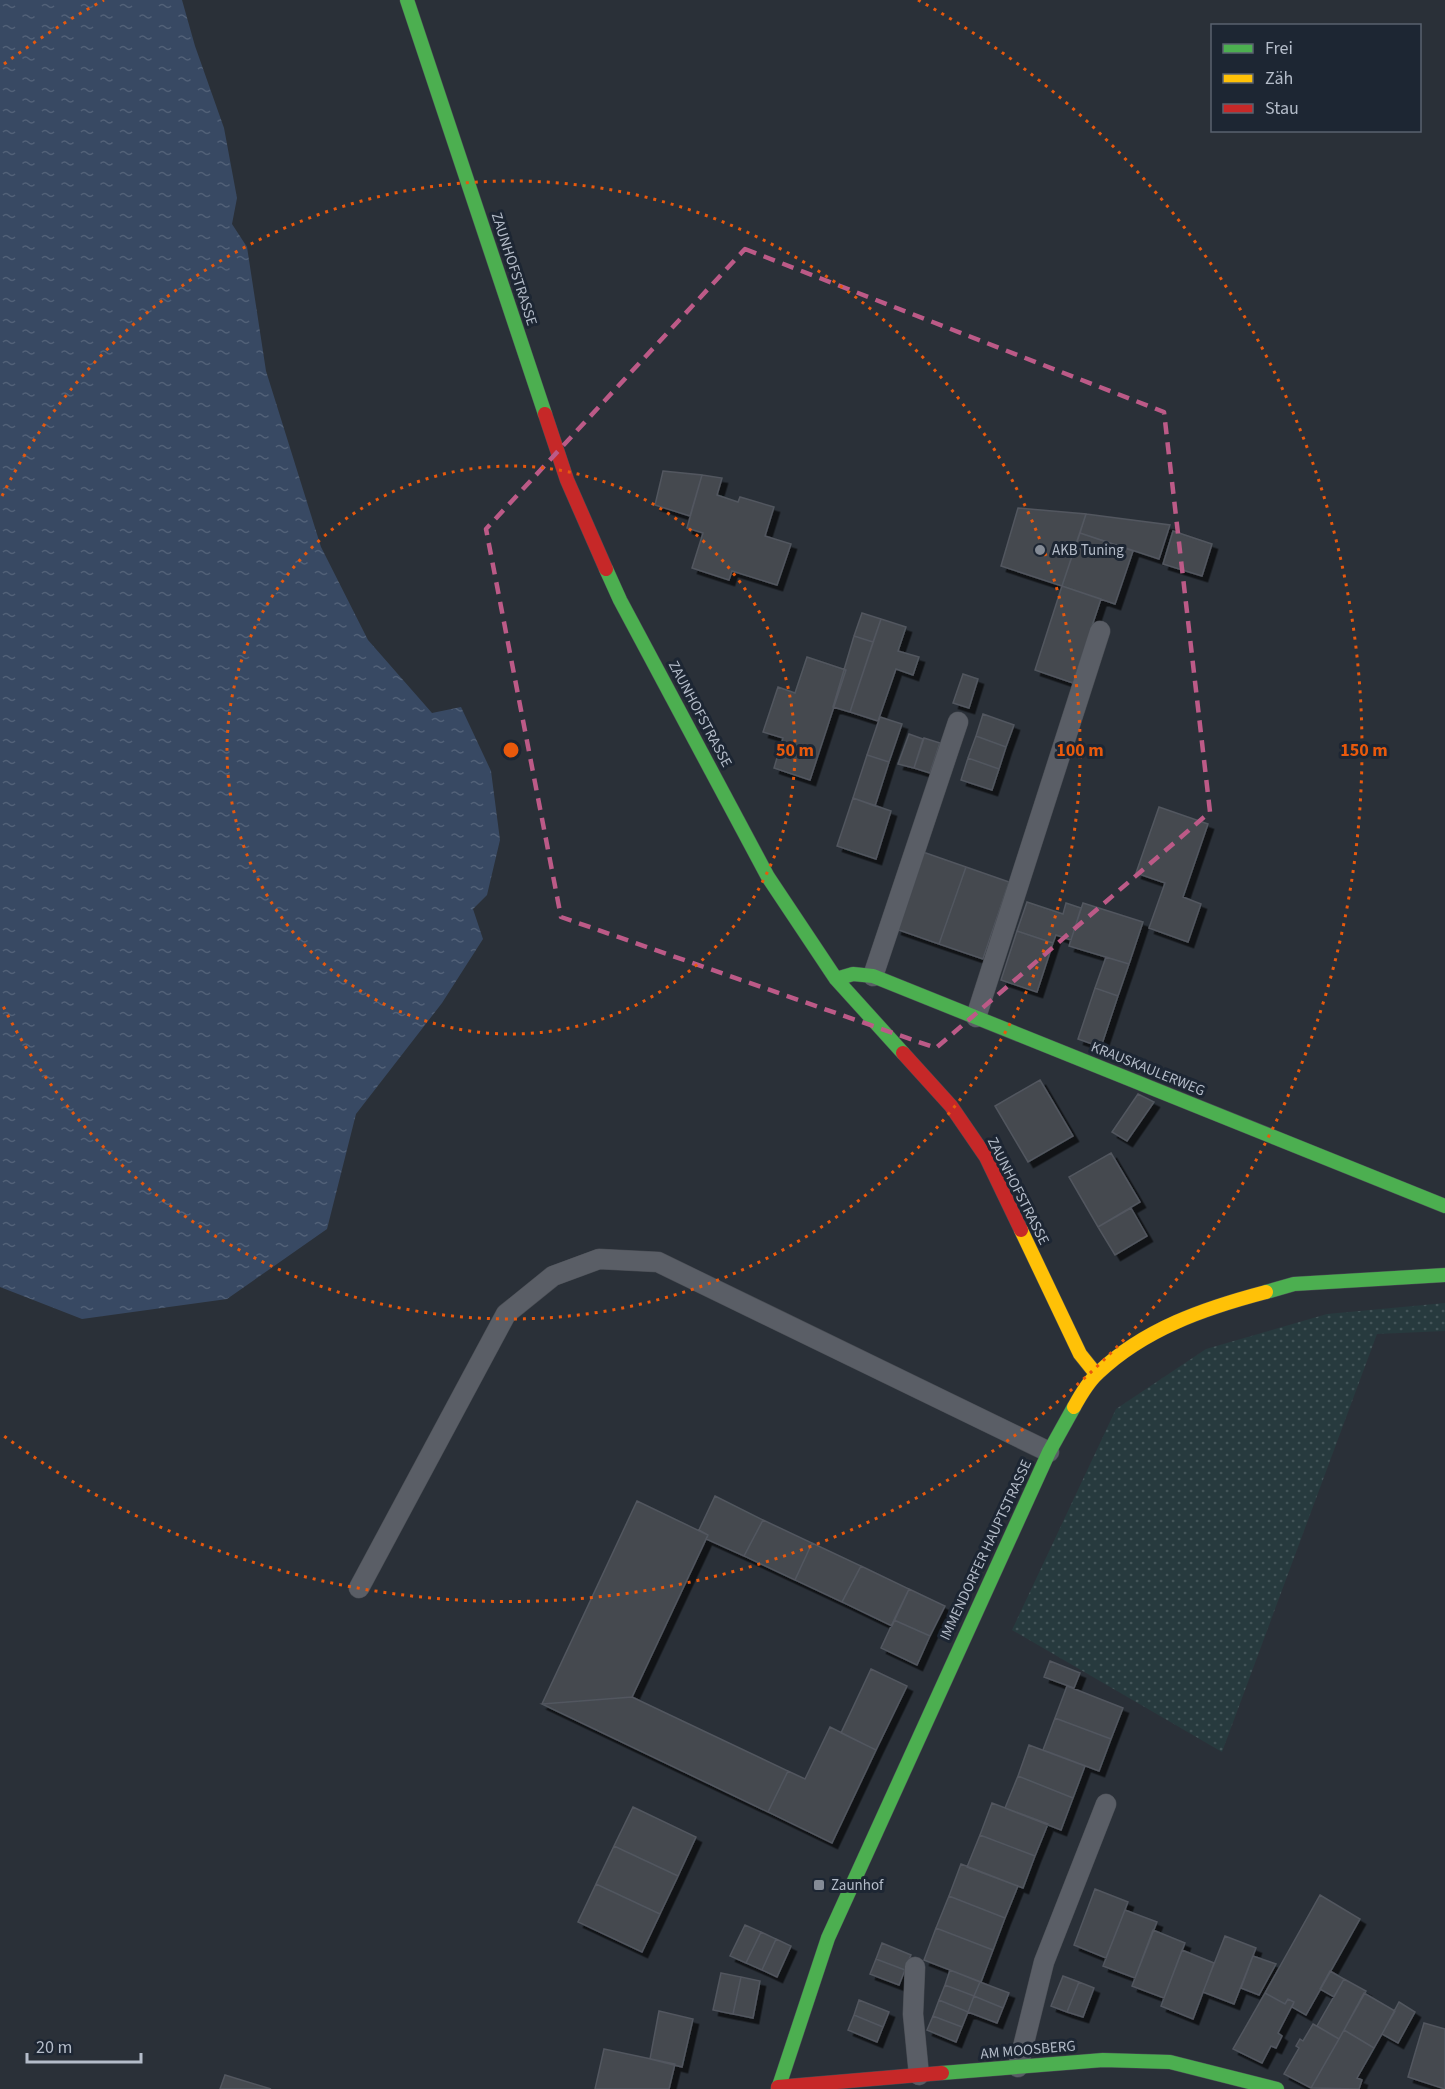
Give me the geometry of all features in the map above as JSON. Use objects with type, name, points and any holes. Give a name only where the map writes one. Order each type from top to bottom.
[{"type":"street","name":"ZAUNHOFSTRASSE","points":[[407,0],[567,480],[620,600],[768,877],[836,979],[951,1106],[986,1157],[1080,1354],[1096,1374]]},
{"type":"street","name":"KRAUSKAULERWEG","points":[[836,979],[852,974],[873,976],[1445,1206]]},
{"type":"street","name":"IMMENDORFER HAUPTSTRASSE","points":[[778,2088],[828,1938],[1049,1452],[1075,1404],[1096,1374],[1137,1341],[1213,1306],[1294,1284],[1445,1275]]},
{"type":"street","name":"AM MOOSBERG","points":[[778,2088],[1103,2060],[1170,2062],[1277,2089]]},
{"type":"lane","points":[[976,1017],[1100,631]]},
{"type":"lane","points":[[873,976],[958,722]]},
{"type":"lane","points":[[359,1588],[506,1314],[553,1276],[598,1259],[658,1262],[1049,1452]]},
{"type":"lane","points":[[1018,2067],[1044,1962],[1106,1804]]},
{"type":"lane","points":[[915,1967],[913,2013],[919,2075]]},
{"type":"highlighted area","points":[[745,249],[1164,412],[1210,812],[936,1048],[561,917],[486,529]]},
{"type":"green space","points":[[1445,1303],[1445,1331],[1377,1334],[1222,1752],[1012,1630],[1116,1409],[1206,1349],[1327,1314]]},
{"type":"water","points":[[0,0],[182,0],[195,46],[224,128],[237,198],[232,224],[247,247],[266,371],[321,547],[368,640],[432,713],[461,707],[491,771],[500,840],[487,895],[473,909],[483,939],[442,1003],[356,1114],[327,1229],[227,1299],[82,1319],[0,1287]]},
{"type":"building","points":[[663,471],[702,475],[690,516],[655,505]]},
{"type":"building","points":[[702,475],[722,478],[717,495],[738,502],[740,497],[774,507],[765,536],[791,544],[777,585],[732,571],[729,580],[692,568],[703,533],[687,528]]},
{"type":"building","name":"AKB Tuning","points":[[1018,508],[1086,514],[1062,586],[1001,566]]},
{"type":"building","points":[[1086,514],[1170,525],[1159,559],[1080,533]]},
{"type":"building","points":[[1173,531],[1212,544],[1202,576],[1163,564]]},
{"type":"building","points":[[1080,533],[1133,551],[1115,604],[1062,586]]},
{"type":"building","points":[[1062,586],[1101,599],[1073,683],[1035,670]]},
{"type":"building","points":[[862,613],[881,619],[873,642],[854,636]]},
{"type":"building","points":[[881,619],[906,627],[898,651],[919,657],[913,675],[896,669],[878,721],[850,712]]},
{"type":"building","points":[[854,636],[873,642],[850,712],[833,707]]},
{"type":"building","points":[[807,657],[846,670],[810,780],[774,768],[783,738],[763,732],[778,687],[795,693]]},
{"type":"building","points":[[963,674],[978,679],[969,708],[953,703]]},
{"type":"building","points":[[983,714],[1014,725],[1006,747],[976,736]]},
{"type":"building","points":[[880,717],[902,724],[889,762],[867,755]]},
{"type":"building","points":[[909,734],[923,739],[914,768],[898,764]]},
{"type":"building","points":[[976,736],[1006,747],[999,769],[968,758]]},
{"type":"building","points":[[924,738],[940,743],[930,773],[914,768]]},
{"type":"building","points":[[867,755],[889,762],[875,806],[853,798]]},
{"type":"building","points":[[968,758],[999,769],[992,790],[961,780]]},
{"type":"building","points":[[853,798],[891,811],[876,859],[837,846]]},
{"type":"building","points":[[1159,807],[1208,824],[1183,897],[1201,904],[1188,942],[1149,928],[1165,883],[1136,873]]},
{"type":"building","points":[[923,852],[966,867],[939,944],[896,929]]},
{"type":"building","points":[[966,867],[1009,882],[983,959],[939,944]]},
{"type":"building","points":[[1027,902],[1063,914],[1066,903],[1081,908],[1071,940],[1056,935],[1053,943],[1017,931]]},
{"type":"building","points":[[1083,903],[1143,922],[1129,964],[1069,946]]},
{"type":"building","points":[[1017,931],[1053,943],[1037,992],[1001,980]]},
{"type":"building","points":[[1106,957],[1129,964],[1118,996],[1095,988]]},
{"type":"building","points":[[1095,988],[1118,996],[1101,1047],[1078,1039]]},
{"type":"building","points":[[1040,1080],[1073,1136],[1028,1162],[995,1106]]},
{"type":"building","points":[[1138,1094],[1154,1102],[1127,1141],[1112,1132]]},
{"type":"building","points":[[1111,1153],[1140,1202],[1098,1227],[1069,1177]]},
{"type":"building","points":[[1131,1208],[1147,1236],[1115,1255],[1098,1227]]},
{"type":"building","points":[[715,1496],[763,1520],[744,1556],[706,1539],[708,1535],[699,1530]]},
{"type":"building","points":[[637,1501],[708,1535],[632,1697],[542,1704]]},
{"type":"building","points":[[763,1520],[812,1543],[795,1580],[744,1556]]},
{"type":"building","points":[[812,1543],[861,1566],[842,1602],[795,1580]]},
{"type":"building","points":[[861,1566],[909,1589],[892,1626],[842,1602]]},
{"type":"building","points":[[909,1589],[945,1606],[930,1636],[894,1620]]},
{"type":"building","points":[[894,1620],[930,1636],[917,1665],[881,1648]]},
{"type":"building","points":[[1050,1661],[1080,1673],[1074,1688],[1044,1677]]},
{"type":"building","points":[[871,1669],[907,1686],[876,1750],[841,1733]]},
{"type":"building","points":[[1067,1686],[1123,1708],[1111,1739],[1055,1718]]},
{"type":"building","points":[[632,1697],[788,1771],[768,1812],[542,1704]]},
{"type":"building","points":[[1055,1718],[1111,1739],[1099,1771],[1043,1750]]},
{"type":"building","points":[[830,1727],[876,1750],[832,1843],[768,1812],[788,1771],[805,1779]]},
{"type":"building","points":[[1029,1745],[1085,1766],[1073,1798],[1018,1776]]},
{"type":"building","points":[[1018,1776],[1073,1798],[1061,1830],[1005,1808]]},
{"type":"building","points":[[992,1803],[1048,1824],[1035,1856],[980,1835]]},
{"type":"building","points":[[633,1807],[696,1837],[678,1876],[614,1846]]},
{"type":"building","points":[[980,1835],[1035,1856],[1023,1888],[967,1867]]},
{"type":"building","points":[[614,1846],[678,1876],[660,1914],[596,1884]]},
{"type":"building","points":[[961,1864],[1018,1886],[1005,1918],[949,1896]]},
{"type":"building","points":[[596,1884],[660,1914],[642,1952],[578,1922]]},
{"type":"building","points":[[1095,1889],[1128,1902],[1106,1958],[1074,1945]]},
{"type":"building","points":[[1320,1895],[1360,1919],[1306,2015],[1292,2007],[1294,2002],[1288,1999],[1285,2004],[1265,1993]]},
{"type":"building","points":[[949,1896],[1005,1918],[993,1950],[936,1928]]},
{"type":"building","points":[[1125,1910],[1157,1922],[1135,1978],[1103,1966]]},
{"type":"building","points":[[745,1925],[761,1932],[746,1963],[730,1956]]},
{"type":"building","points":[[936,1928],[993,1950],[981,1982],[924,1960]]},
{"type":"building","points":[[1153,1930],[1185,1943],[1164,1998],[1132,1986]]},
{"type":"building","points":[[761,1932],[776,1939],[762,1970],[746,1963]]},
{"type":"building","points":[[1225,1936],[1256,1948],[1234,2004],[1203,1992]]},
{"type":"building","points":[[776,1939],[791,1946],[777,1977],[762,1970]]},
{"type":"building","points":[[882,1943],[911,1955],[905,1970],[876,1959]]},
{"type":"building","points":[[1182,1950],[1214,1963],[1193,2019],[1161,2006]]},
{"type":"building","points":[[1253,1956],[1276,1964],[1259,1995],[1241,1988]]},
{"type":"building","points":[[876,1959],[905,1970],[899,1985],[870,1974]]},
{"type":"building","points":[[950,1970],[980,1982],[974,1996],[945,1985]]},
{"type":"building","points":[[1330,1971],[1344,1979],[1334,1997],[1320,1989]]},
{"type":"building","points":[[721,1973],[741,1977],[733,2014],[713,2010]]},
{"type":"building","points":[[1063,1976],[1079,1982],[1067,2012],[1051,2006]]},
{"type":"building","points":[[741,1977],[760,1981],[753,2018],[733,2014]]},
{"type":"building","points":[[1344,1979],[1366,1991],[1339,2039],[1317,2026]]},
{"type":"building","points":[[980,1982],[1009,1993],[1003,2008],[974,1996]]},
{"type":"building","points":[[1079,1982],[1094,1988],[1083,2017],[1067,2012]]},
{"type":"building","points":[[945,1985],[974,1996],[968,2012],[939,2000]]},
{"type":"building","points":[[1265,1993],[1285,2004],[1288,1999],[1294,2002],[1278,2033],[1282,2036],[1276,2048],[1271,2046],[1262,2063],[1233,2049]]},
{"type":"building","points":[[1364,1993],[1395,2011],[1374,2048],[1344,2030]]},
{"type":"building","points":[[974,1996],[1003,2008],[997,2023],[968,2012]]},
{"type":"building","points":[[859,2000],[889,2012],[883,2027],[854,2015]]},
{"type":"building","points":[[939,2000],[968,2012],[962,2027],[933,2016]]},
{"type":"building","points":[[1399,2002],[1415,2012],[1398,2043],[1382,2034]]},
{"type":"building","points":[[659,2011],[693,2019],[682,2067],[650,2059]]},
{"type":"building","points":[[854,2015],[883,2027],[877,2042],[848,2030]]},
{"type":"building","points":[[933,2016],[962,2027],[956,2042],[927,2030]]},
{"type":"building","points":[[1424,2023],[1445,2029],[1445,2089],[1408,2077]]},
{"type":"building","points":[[1313,2024],[1339,2039],[1311,2088],[1284,2074],[1299,2048],[1296,2046],[1300,2039],[1303,2041]]},
{"type":"building","points":[[1344,2030],[1374,2048],[1357,2078],[1362,2080],[1359,2089],[1311,2088]]},
{"type":"building","points":[[604,2049],[675,2064],[669,2089],[595,2089]]},
{"type":"building","points":[[225,2075],[238,2079],[271,2089],[220,2089]]},
{"type":"traffic: fast","points":[[407,0],[545,414]]},
{"type":"traffic: fast","points":[[606,569],[620,600],[768,877],[836,979],[903,1053]]},
{"type":"traffic: fast","points":[[836,979],[853,974],[873,976],[1445,1206]]},
{"type":"traffic: fast","points":[[1266,1292],[1294,1284],[1445,1275]]},
{"type":"traffic: fast","points":[[778,2089],[828,1938],[1049,1452],[1074,1407]]},
{"type":"traffic: fast","points":[[942,2073],[1103,2060],[1170,2062],[1277,2089]]},
{"type":"traffic: slow","points":[[1021,1230],[1080,1354],[1096,1374]]},
{"type":"traffic: slow","points":[[1074,1407],[1094,1377],[1116,1358],[1155,1332],[1220,1305],[1266,1292]]},
{"type":"traffic: jam","points":[[545,414],[567,480],[606,569]]},
{"type":"traffic: jam","points":[[903,1053],[951,1106],[986,1157],[1021,1230]]},
{"type":"traffic: jam","points":[[778,2087],[942,2073]]},
{"type":"place","name":"AKB Tuning","points":[[1040,550]]},
{"type":"place","name":"Zaunhof","points":[[819,1885]]}]
